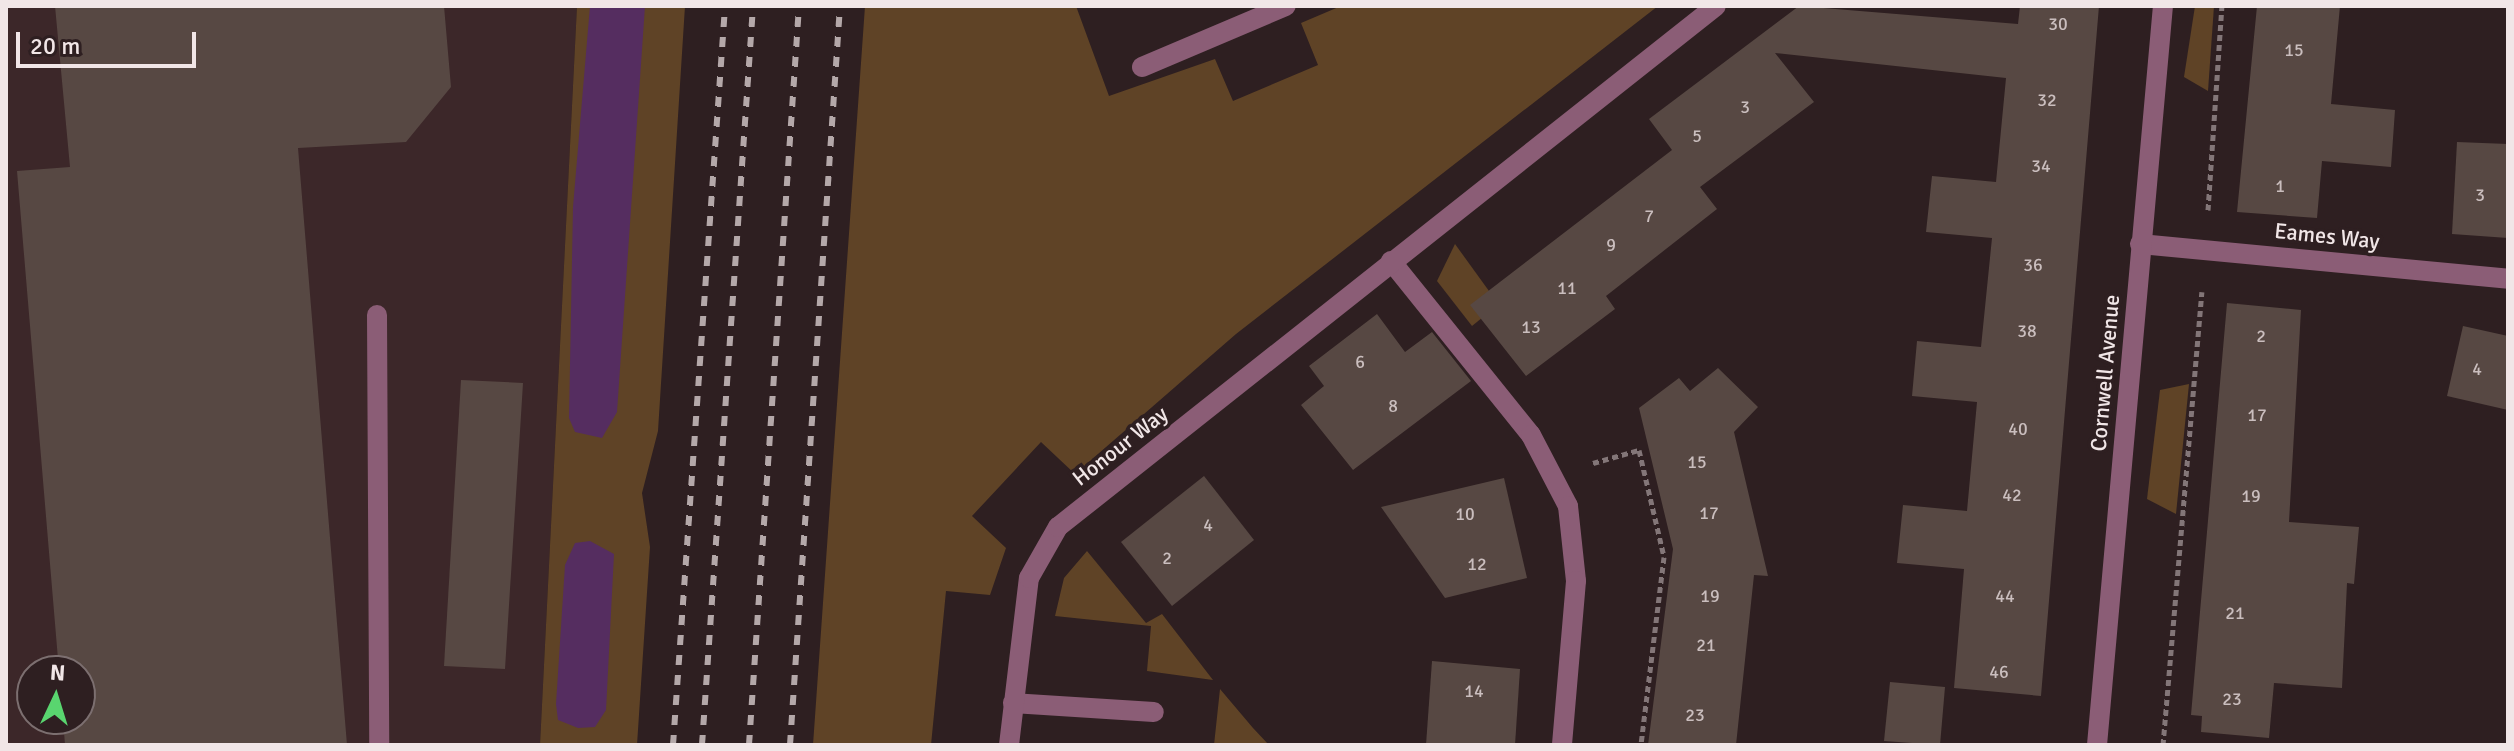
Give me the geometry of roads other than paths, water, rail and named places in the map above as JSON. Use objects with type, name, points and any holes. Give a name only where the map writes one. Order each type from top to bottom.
[{"type":"street","points":[[1142,67],[1284,6]]},
{"type":"street","name":"Honour Way","points":[[1009,745],[1029,578],[1058,527],[1716,6]]},
{"type":"street","name":"Cornwell Avenue","points":[[2097,745],[2163,6]]},
{"type":"street","name":"Eames Way","points":[[2140,244],[2508,279]]},
{"type":"street","points":[[1391,261],[1554,474],[1575,539],[1562,745]]},
{"type":"street","points":[[377,315],[379,745]]},
{"type":"street","points":[[1013,703],[1154,712]]},
{"type":"railway","points":[[673,745],[725,6]]},
{"type":"railway","points":[[702,745],[753,6]]},
{"type":"railway","points":[[749,745],[799,6]]},
{"type":"railway","points":[[790,745],[840,6]]}]
